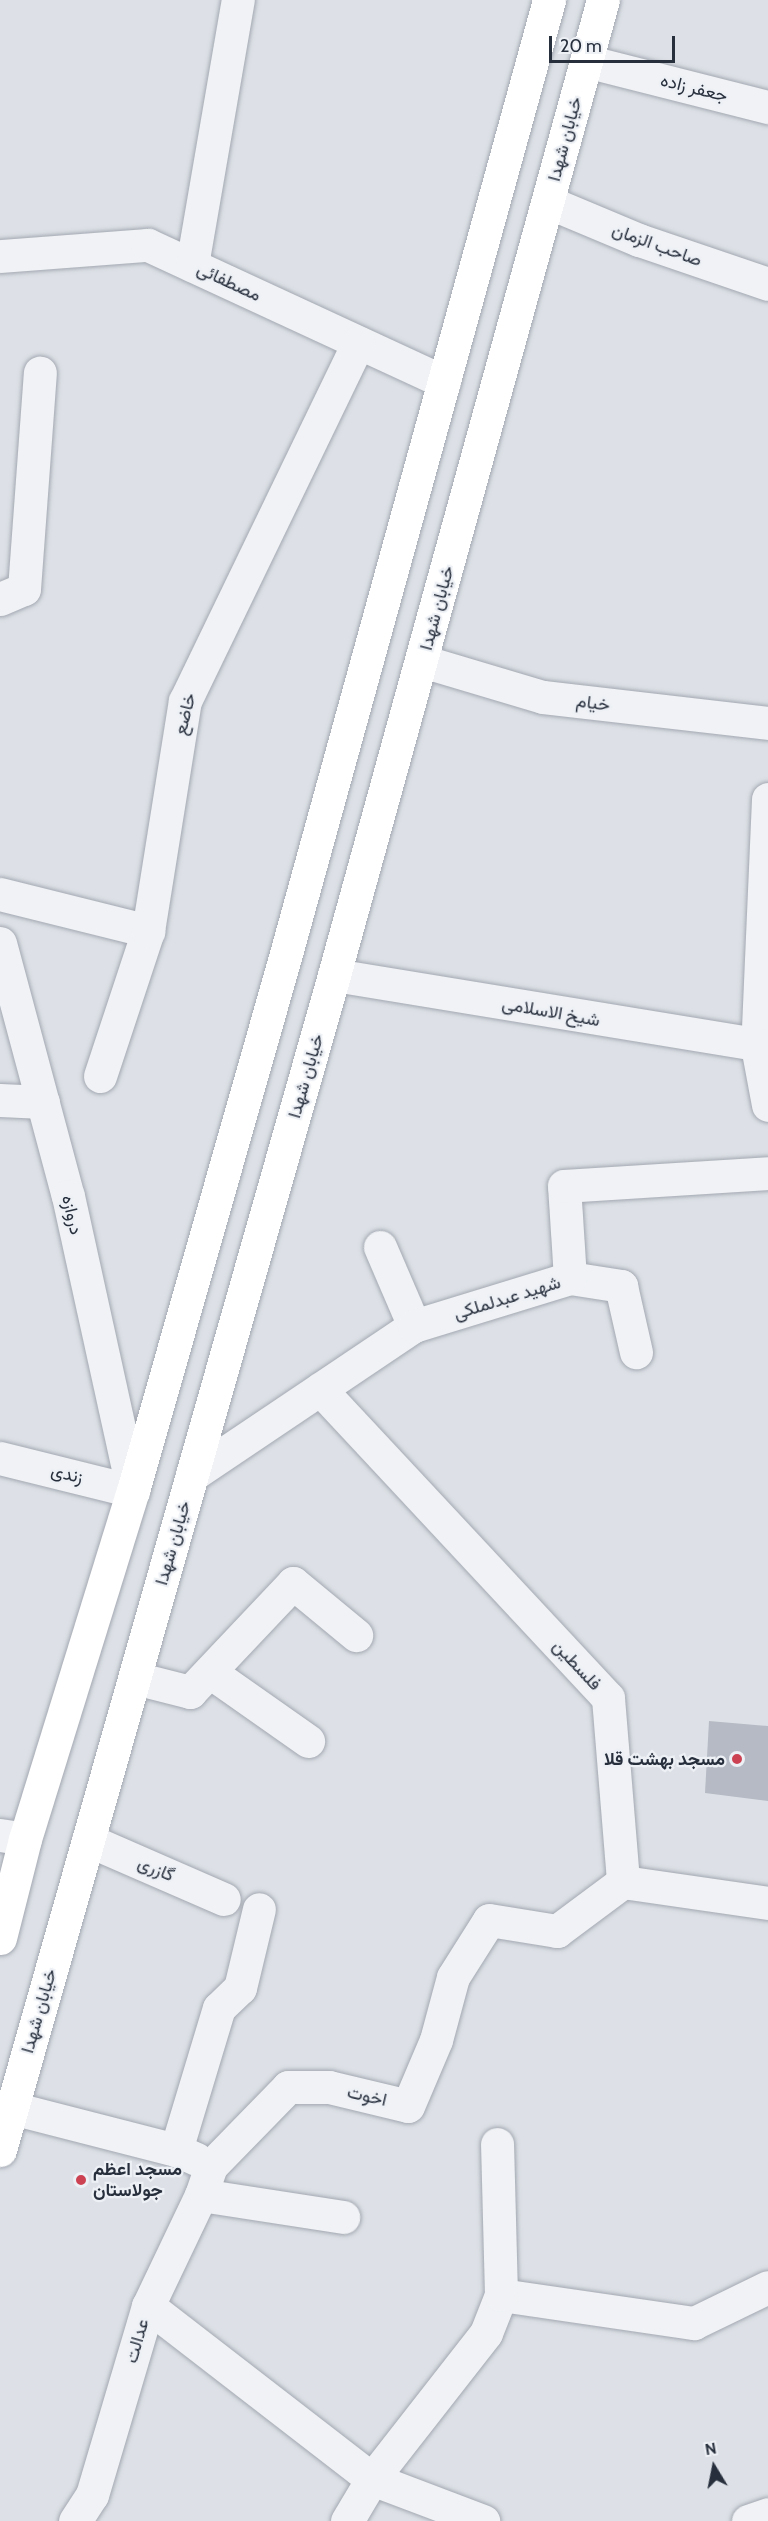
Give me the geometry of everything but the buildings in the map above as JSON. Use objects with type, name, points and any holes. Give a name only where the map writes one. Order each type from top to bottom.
[{"type":"main road","points":[[0,1938],[13,1837],[134,1491],[549,0]]},
{"type":"main road","name":"خیابان شهدا","points":[[0,2150],[334,975],[603,0]]},
{"type":"street","points":[[192,265],[238,0]]},
{"type":"street","name":"جعفر زاده","points":[[586,61],[768,107]]},
{"type":"street","name":"صاحب الزمان","points":[[548,202],[639,240],[768,284]]},
{"type":"street","name":"مصطفائی","points":[[0,256],[148,245],[444,382]]},
{"type":"street","name":"خاضع","points":[[100,1076],[148,931],[185,701],[358,343]]},
{"type":"street","points":[[0,599],[24,589],[40,373]]},
{"type":"street","name":"خیام","points":[[422,661],[543,697],[768,723]]},
{"type":"street","points":[[768,799],[762,1046],[768,1106]]},
{"type":"street","points":[[0,894],[148,931]]},
{"type":"street","name":"دروازه","points":[[0,946],[43,1102],[134,1491]]},
{"type":"street","name":"شیخ الاسلامی","points":[[334,975],[762,1046]]},
{"type":"street","points":[[0,1101],[43,1102]]},
{"type":"street","name":"شهید عبدلملکی","points":[[192,1475],[414,1326],[570,1278],[564,1186],[768,1173]]},
{"type":"street","points":[[380,1247],[414,1326]]},
{"type":"street","points":[[570,1278],[621,1286],[636,1352]]},
{"type":"street","name":"فلسطین","points":[[320,1389],[608,1698],[623,1882]]},
{"type":"street","name":"زندی","points":[[0,1458],[134,1491]]},
{"type":"street","points":[[135,1678],[190,1692],[294,1583],[356,1635]]},
{"type":"street","points":[[210,1672],[308,1741]]},
{"type":"street","name":"گازری","points":[[88,1840],[224,1899]]},
{"type":"street","points":[[623,1882],[768,1903]]},
{"type":"street","name":"اخوت","points":[[206,2180],[288,2087],[329,2087],[408,2106],[436,2040],[453,1977],[489,1920],[557,1931],[623,1882]]},
{"type":"street","points":[[176,2150],[219,2008],[240,1988],[259,1909]]},
{"type":"street","points":[[12,2108],[176,2150],[206,2180],[343,2217]]},
{"type":"street","points":[[347,2521],[372,2479],[486,2333],[501,2295],[497,2144]]},
{"type":"street","name":"عدالت","points":[[86,2518],[148,2306],[206,2180]]},
{"type":"street","points":[[501,2295],[694,2323],[768,2287]]},
{"type":"street","points":[[148,2306],[372,2479],[483,2521]]},
{"type":"street","points":[[748,2521],[768,2514]]},
{"type":"place","name":"مسجد بهشت قلا","points":[[737,1759]]},
{"type":"place","name":"مسجد اعظم جولاستان","points":[[81,2180]]}]
